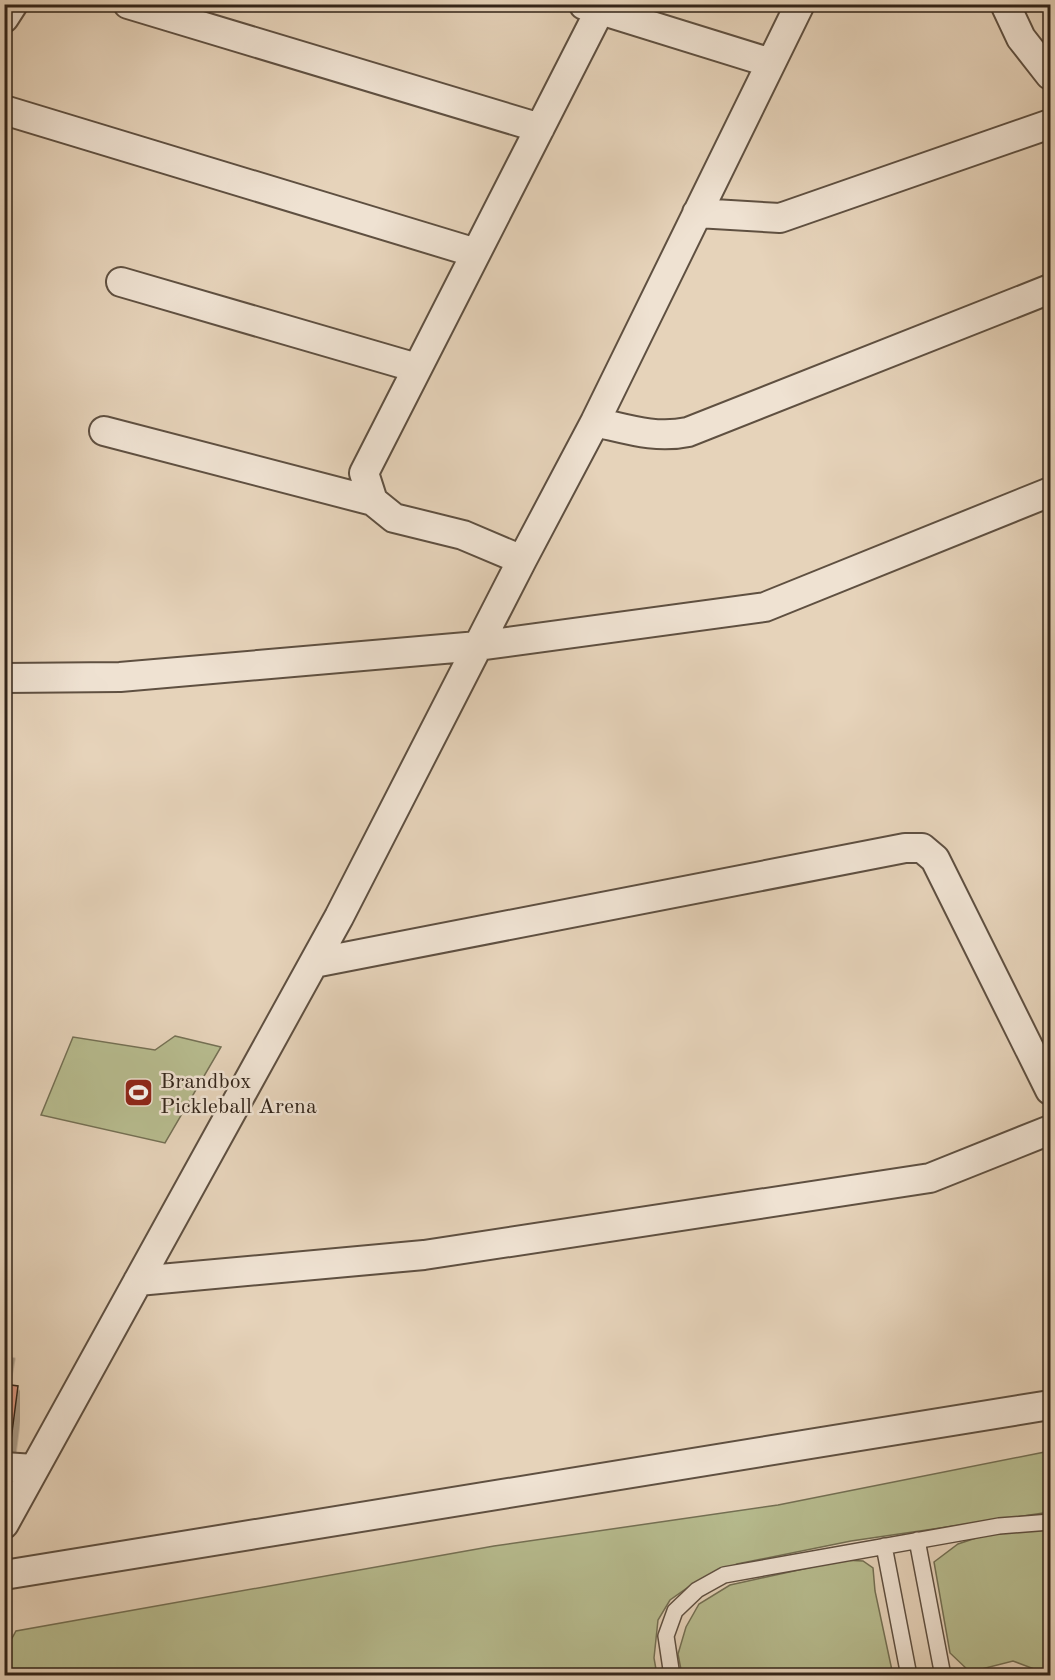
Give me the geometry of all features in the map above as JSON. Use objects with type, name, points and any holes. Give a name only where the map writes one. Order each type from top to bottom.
[{"type":"street","points":[[4,18],[13,4]]},
{"type":"street","points":[[128,4],[174,11],[540,128]]},
{"type":"street","points":[[4,1524],[345,906],[595,422],[800,4]]},
{"type":"street","points":[[1009,6],[1021,38],[1050,75]]},
{"type":"street","points":[[373,501],[364,473],[540,128],[591,7],[771,63]]},
{"type":"street","points":[[4,110],[476,253]]},
{"type":"street","points":[[697,213],[780,218],[1050,124]]},
{"type":"street","points":[[121,282],[417,368]]},
{"type":"street","points":[[595,422],[660,436],[688,432],[1050,289]]},
{"type":"street","points":[[104,431],[373,501],[394,519],[463,535],[522,560]]},
{"type":"street","points":[[4,678],[120,677],[478,646],[765,607],[1050,492]]},
{"type":"street","points":[[314,963],[905,848],[922,848],[935,859],[1050,1090]]},
{"type":"street","points":[[138,1281],[424,1255],[930,1178],[1050,1130]]},
{"type":"street","points":[[4,1575],[1050,1406]]},
{"type":"street","points":[[4,1467],[34,1469]]},
{"type":"lane","points":[[672,1676],[666,1636],[675,1611],[697,1590],[724,1575],[999,1526],[1050,1522]]},
{"type":"lane","points":[[917,1540],[943,1676]]},
{"type":"lane","points":[[884,1546],[909,1676]]},
{"type":"green space","points":[[175,1036],[221,1047],[165,1143],[41,1115],[73,1037],[155,1050]]},
{"type":"green space","points":[[1050,1451],[1050,1512],[851,1541],[737,1564],[690,1586],[670,1600],[658,1620],[654,1658],[657,1675],[5,1676],[5,1651],[16,1631],[494,1546],[778,1505]]},
{"type":"green space","points":[[1050,1526],[1050,1675],[1040,1675],[1037,1670],[1013,1661],[970,1672],[950,1653],[934,1562],[958,1544],[1000,1530]]},
{"type":"green space","points":[[844,1560],[863,1561],[873,1568],[875,1591],[893,1675],[682,1675],[678,1654],[686,1627],[699,1604],[730,1585]]},
{"type":"building","points":[[4,1352],[9,1353],[4,1382]]},
{"type":"building","points":[[4,1384],[18,1386],[10,1448],[4,1447]]},
{"type":"place","name":"Brandbox Pickleball Arena","points":[[139,1093]]}]
